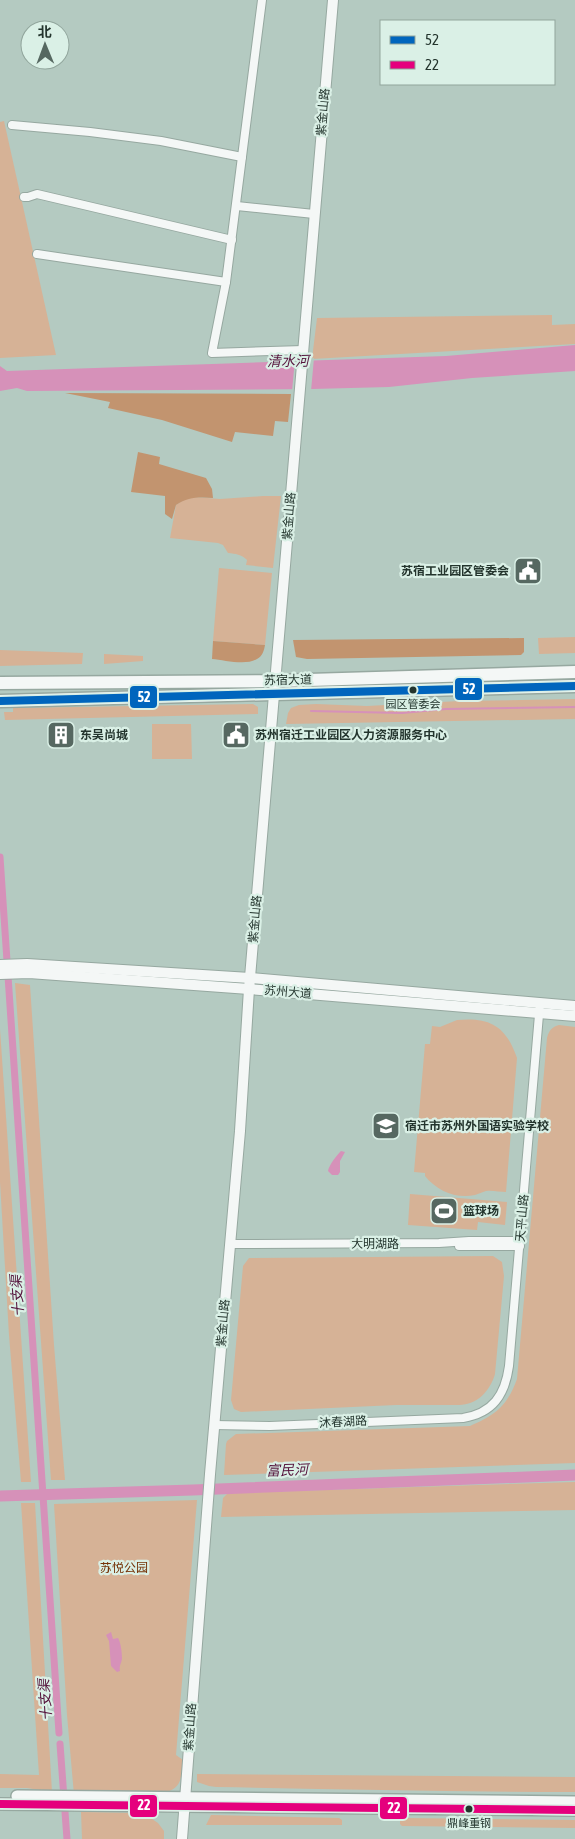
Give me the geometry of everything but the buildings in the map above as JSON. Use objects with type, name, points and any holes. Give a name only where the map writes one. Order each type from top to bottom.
[{"type":"main road","name":"苏宿大道","points":[[2,683],[275,681],[575,672]]},
{"type":"main road","name":"苏宿大道","points":[[4,701],[575,686]]},
{"type":"main road","points":[[0,1796],[64,1801]]},
{"type":"main road","points":[[0,1804],[64,1801],[575,1802]]},
{"type":"main road","points":[[184,1801],[575,1810]]},
{"type":"street","points":[[262,0],[237,206],[226,282],[212,353],[302,350]]},
{"type":"street","name":"紫金山路","points":[[182,1839],[214,1423],[240,1131],[250,983],[333,0]]},
{"type":"street","points":[[12,124],[152,140],[242,157]]},
{"type":"street","points":[[24,197],[37,194],[232,240]]},
{"type":"street","points":[[237,206],[314,214]]},
{"type":"street","points":[[37,254],[226,282]]},
{"type":"street","name":"苏州大道","points":[[0,964],[28,969],[250,983],[538,1008],[575,1016]]},
{"type":"street","name":"苏州大道","points":[[0,974],[28,969]]},
{"type":"street","name":"苏州大道","points":[[538,1008],[575,1006]]},
{"type":"street","name":"天平山路","points":[[471,1414],[489,1402],[503,1382],[518,1243],[538,1008]]},
{"type":"street","name":"大明湖路","points":[[230,1246],[518,1243]]},
{"type":"street","name":"沐春湖路","points":[[214,1423],[471,1414]]},
{"type":"green space","points":[[4,121],[56,355],[0,358],[0,122]]},
{"type":"green space","points":[[552,315],[552,325],[575,324],[575,344],[312,359],[317,318]]},
{"type":"green space","points":[[281,496],[273,568],[246,565],[247,560],[245,558],[228,553],[223,545],[218,543],[170,538],[176,505],[185,499],[194,497],[220,499]]},
{"type":"green space","points":[[219,568],[272,573],[265,645],[213,641]]},
{"type":"green space","points":[[575,637],[575,653],[539,654],[538,638]]},
{"type":"green space","points":[[0,650],[83,653],[82,664],[0,666]]},
{"type":"green space","points":[[104,654],[143,656],[143,661],[104,664]]},
{"type":"green space","points":[[575,699],[575,719],[286,724],[291,708],[299,705],[367,706],[460,701]]},
{"type":"green space","points":[[253,704],[258,707],[258,714],[5,720],[4,712],[13,712],[13,708]]},
{"type":"green space","points":[[152,724],[191,724],[192,759],[152,759]]},
{"type":"green space","points":[[15,983],[30,985],[65,1480],[51,1480]]},
{"type":"green space","points":[[457,1020],[479,1020],[495,1026],[508,1038],[517,1058],[506,1192],[485,1191],[468,1196],[454,1195],[435,1186],[425,1176],[425,1173],[414,1172],[425,1044],[430,1044],[432,1026],[440,1027]]},
{"type":"green space","points":[[559,1025],[575,1027],[575,1463],[224,1475],[226,1444],[236,1434],[470,1426],[487,1418],[505,1403],[517,1379],[547,1038],[551,1029]]},
{"type":"green space","points":[[0,1029],[31,1482],[21,1482],[9,1335],[0,1182]]},
{"type":"green space","name":"篮球场","points":[[410,1194],[507,1202],[505,1225],[478,1222],[477,1230],[408,1225]]},
{"type":"green space","points":[[493,1256],[502,1262],[504,1276],[495,1374],[490,1386],[482,1396],[472,1403],[241,1412],[234,1409],[231,1400],[243,1266],[249,1258]]},
{"type":"green space","points":[[575,1482],[575,1510],[221,1517],[223,1498],[228,1493]]},
{"type":"green space","name":"苏悦公园","points":[[197,1500],[176,1755],[183,1760],[181,1778],[177,1786],[168,1792],[74,1795],[54,1504]]},
{"type":"green space","points":[[21,1503],[35,1503],[52,1792],[27,1788],[0,1788],[0,1774],[39,1775]]},
{"type":"green space","points":[[197,1774],[575,1777],[575,1792],[216,1787],[197,1782]]},
{"type":"green space","points":[[81,1812],[143,1813],[158,1823],[164,1831],[164,1839],[82,1839]]},
{"type":"green space","points":[[211,1815],[339,1818],[342,1820],[342,1825],[206,1825]]},
{"type":"green space","points":[[404,1818],[575,1820],[575,1828],[402,1826],[400,1820]]},
{"type":"shaded area","points":[[575,345],[575,371],[472,378],[389,387],[27,391],[17,388],[0,391],[0,366],[7,371],[446,356]]},
{"type":"shaded area","points":[[65,393],[291,394],[288,422],[275,421],[273,436],[235,432],[232,442],[162,420],[108,408],[110,402]]},
{"type":"shaded area","points":[[138,452],[160,457],[159,464],[206,478],[212,489],[213,498],[193,498],[180,502],[176,505],[172,519],[165,514],[165,496],[131,492]]},
{"type":"shaded area","points":[[524,638],[524,652],[521,655],[307,659],[296,657],[293,640]]},
{"type":"shaded area","points":[[213,641],[265,645],[264,651],[259,658],[247,662],[235,662],[212,659]]},
{"type":"shaded area","points":[[341,1151],[345,1152],[340,1161],[340,1172],[338,1175],[332,1175],[328,1171],[333,1160]]},
{"type":"shaded area","points":[[111,1632],[113,1639],[118,1638],[121,1648],[120,1671],[117,1672],[111,1666],[109,1641],[106,1635]]},
{"type":"pier","points":[[314,358],[311,391],[292,391],[295,359]]},
{"type":"waterway","points":[[311,711],[402,713],[446,709],[575,707]]},
{"type":"waterway","name":"十支渠","points":[[0,857],[59,1733]]},
{"type":"waterway","name":"富民河","points":[[0,1496],[575,1475]]},
{"type":"waterway","name":"十支渠","points":[[60,1744],[67,1839]]},
{"type":"transit line","name":"52","points":[[0,701],[575,686]]},
{"type":"transit line","name":"22","points":[[0,1804],[575,1810]]},
{"type":"place","name":"苏宿工业园区管委会","points":[[528,571]]},
{"type":"place","name":"园区管委会","points":[[413,690]]},
{"type":"place","name":"东吴尚城","points":[[61,735]]},
{"type":"place","name":"苏州宿迁工业园区人力资源服务中心","points":[[236,735]]},
{"type":"place","name":"宿迁市苏州外国语实验学校","points":[[386,1126]]},
{"type":"place","name":"篮球场","points":[[444,1211]]},
{"type":"place","name":"鼎峰重钢","points":[[469,1809]]},
{"type":"water label","name":"清水河","points":[[288,361]]}]
